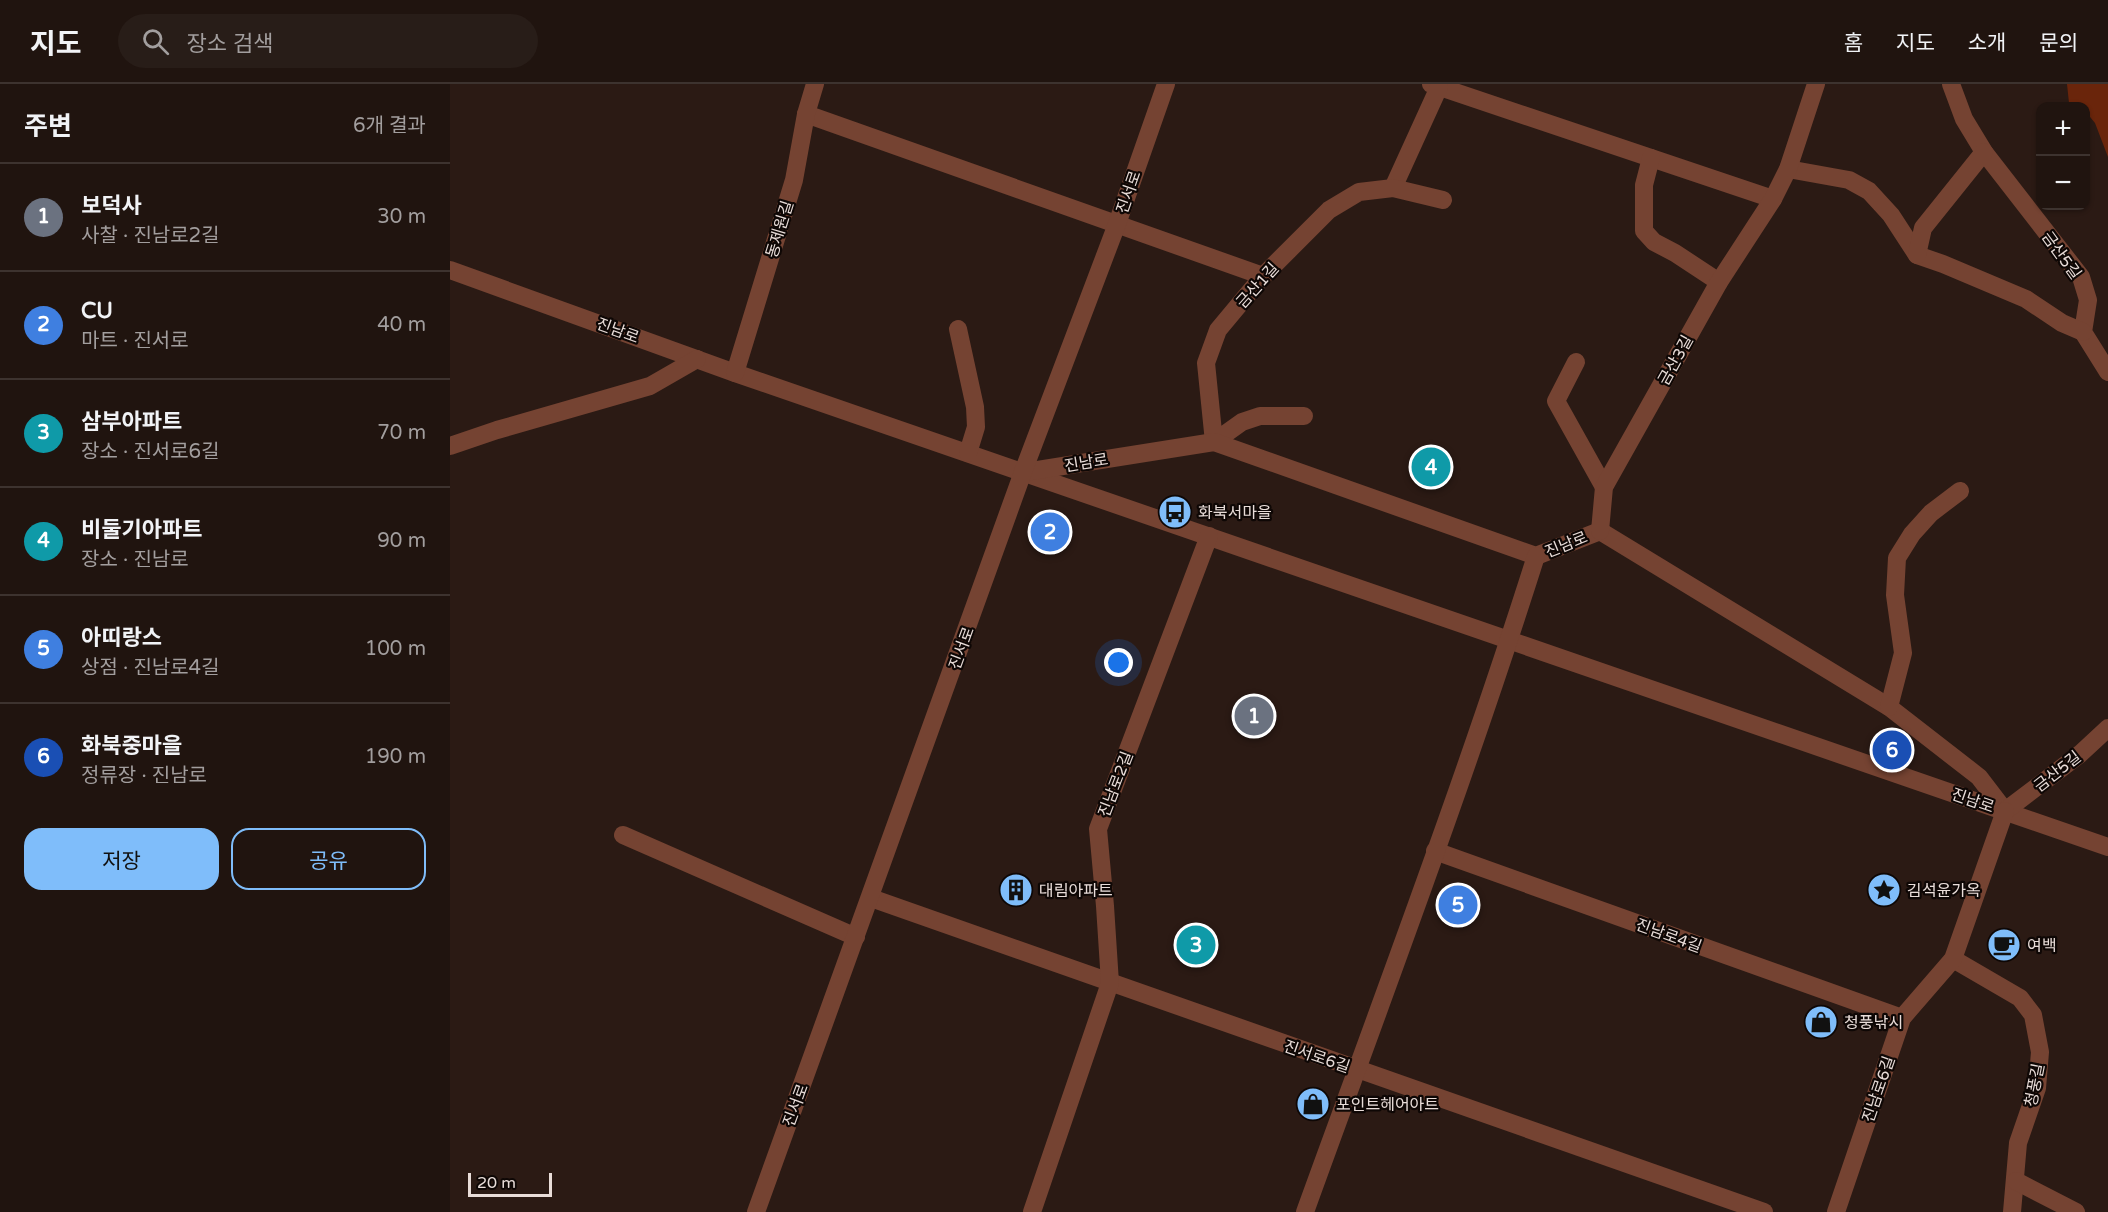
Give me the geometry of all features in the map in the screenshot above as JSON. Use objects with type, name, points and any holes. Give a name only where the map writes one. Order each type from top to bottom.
[{"type":"street","name":"동제원길","points":[[735,373],[794,180],[806,114],[815,84]]},
{"type":"street","name":"진서로","points":[[756,1212],[1023,472],[1117,224],[1166,84]]},
{"type":"street","name":"금산3길","points":[[1600,531],[1604,487],[1719,282],[1773,199],[1788,169],[1816,84]]},
{"type":"street","name":"금산5길","points":[[1951,84],[1964,119],[1984,152],[2081,277],[2088,300],[2083,332]]},
{"type":"street","points":[[1393,188],[1435,86],[1477,91],[1651,158],[1773,199]]},
{"type":"street","points":[[806,114],[1263,276]]},
{"type":"street","points":[[1917,255],[1923,228],[1984,152]]},
{"type":"street","points":[[1651,158],[1644,185],[1644,231],[1654,242],[1719,282]]},
{"type":"street","points":[[1788,169],[1849,180],[1869,191],[1891,215],[1917,255],[2026,299],[2062,323],[2083,332],[2108,372]]},
{"type":"street","name":"금산1길","points":[[1214,442],[1206,363],[1218,330],[1263,276],[1329,210],[1359,192],[1393,188],[1443,200]]},
{"type":"street","name":"진남로","points":[[450,270],[735,373],[2108,847]]},
{"type":"street","points":[[958,329],[975,407],[976,427],[968,453]]},
{"type":"street","points":[[450,446],[650,386],[697,359]]},
{"type":"street","points":[[1576,362],[1556,401],[1604,487]]},
{"type":"street","points":[[1214,442],[1242,422],[1260,416],[1304,416]]},
{"type":"street","name":"진남로","points":[[1023,472],[1214,442],[1536,556],[1600,531],[1889,707],[1979,777],[2005,811]]},
{"type":"street","points":[[1889,707],[1903,653],[1895,595],[1897,558],[1912,534],[1931,513],[1960,491]]},
{"type":"street","name":"진남로2길","points":[[1032,1212],[1110,983],[1106,906],[1098,829],[1209,536]]},
{"type":"street","points":[[1305,1212],[1435,851],[1536,556]]},
{"type":"street","name":"금산5길","points":[[2005,811],[2080,754],[2108,728]]},
{"type":"street","name":"진남로6길","points":[[1836,1212],[1902,1018],[1953,959],[2005,811]]},
{"type":"street","points":[[623,835],[856,937]]},
{"type":"street","name":"진남로4길","points":[[1435,851],[1902,1018]]},
{"type":"street","name":"진서로6길","points":[[871,898],[1764,1212]]},
{"type":"street","name":"청풍길","points":[[1953,959],[2020,998],[2033,1015],[2040,1052],[2037,1088],[2019,1143],[2012,1212]]},
{"type":"street","points":[[2016,1181],[2076,1212]]},
{"type":"shaded area","points":[[2067,84],[2108,84],[2108,157],[2095,123],[2090,117],[2090,102],[2069,102]]},
{"type":"place","name":"비둘기아파트","points":[[1431,467]]},
{"type":"place","name":"화북서마을","points":[[1175,512]]},
{"type":"place","name":"CU","points":[[1050,532]]},
{"type":"place","name":"보덕사","points":[[1254,716]]},
{"type":"place","name":"화북중마을","points":[[1892,750]]},
{"type":"place","name":"대림아파트","points":[[1016,890]]},
{"type":"place","name":"김석윤가옥","points":[[1884,890]]},
{"type":"place","name":"아띠랑스","points":[[1458,905]]},
{"type":"place","name":"삼부아파트","points":[[1196,945]]},
{"type":"place","name":"여백","points":[[2004,945]]},
{"type":"place","name":"청풍낚시","points":[[1821,1022]]},
{"type":"place","name":"포인트헤어아트","points":[[1313,1104]]}]
